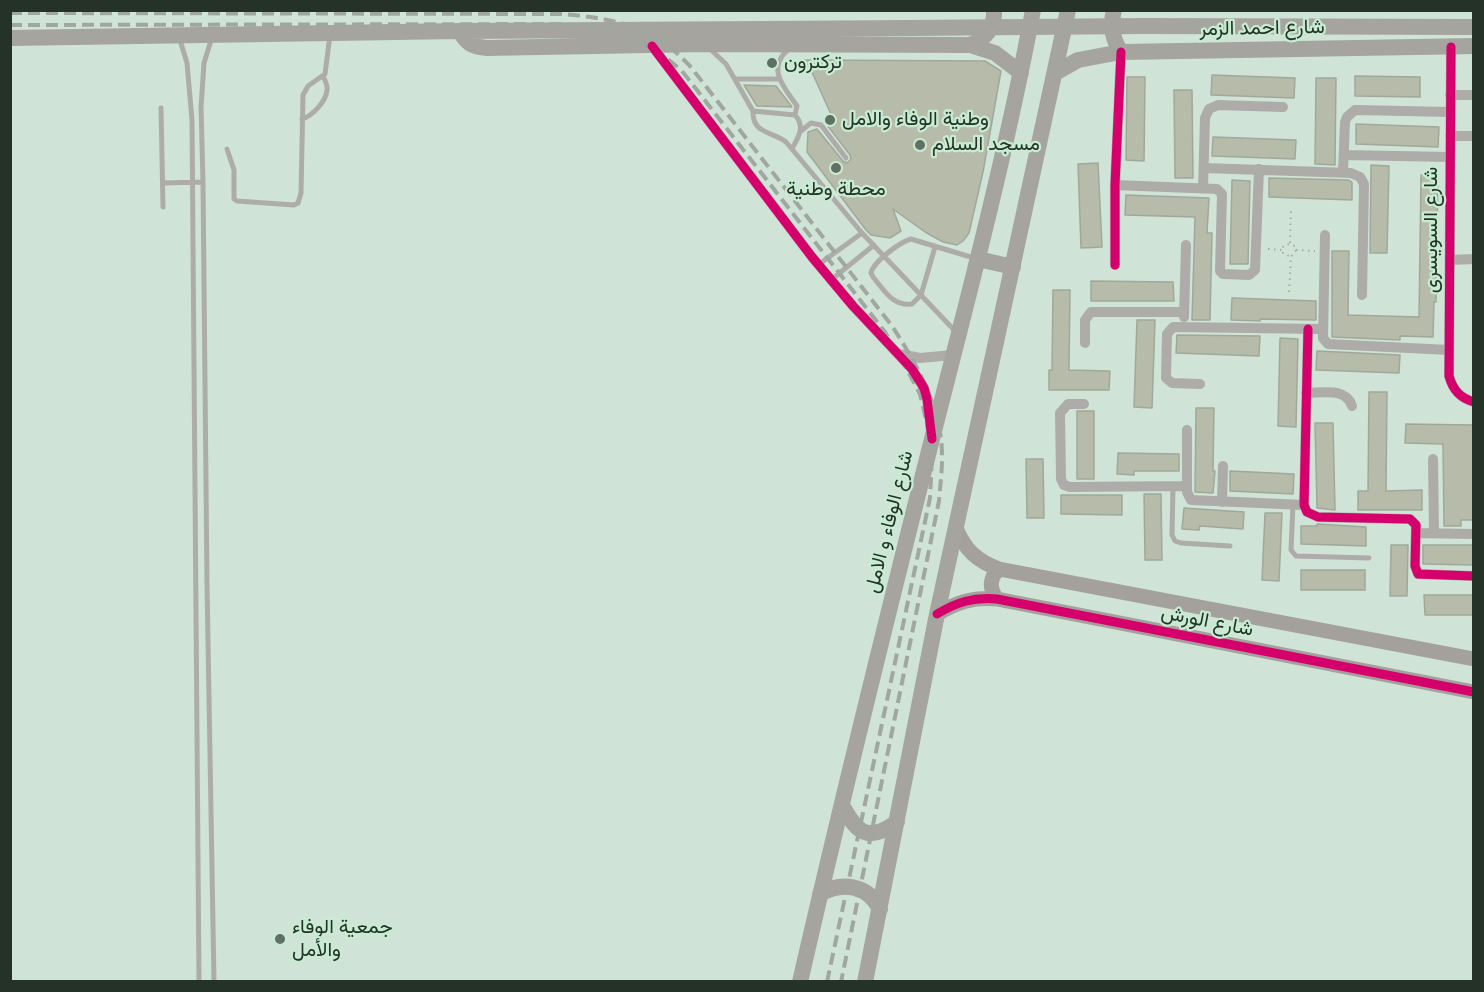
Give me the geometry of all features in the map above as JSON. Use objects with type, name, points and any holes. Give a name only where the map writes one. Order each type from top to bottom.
[{"type":"main road","points":[[970,45],[988,34],[994,21],[994,10]]},
{"type":"main road","name":"شارع الوفاء و الامل","points":[[800,981],[978,259],[1021,73],[1033,10]]},
{"type":"main road","points":[[865,981],[937,614],[1068,10]]},
{"type":"main road","points":[[1114,10],[1112,29],[1116,45],[1121,52]]},
{"type":"main road","points":[[10,38],[459,31],[1142,26],[1473,27]]},
{"type":"main road","points":[[459,31],[463,39],[470,44],[488,48],[702,44],[970,45],[995,53],[1021,73]]},
{"type":"main road","name":"شارع احمد الزمر","points":[[1055,73],[1078,60],[1121,52],[1473,46]]},
{"type":"main road","points":[[978,259],[1013,267]]},
{"type":"main road","points":[[842,805],[852,824],[864,832],[883,832],[897,822]]},
{"type":"main road","points":[[820,894],[835,887],[850,886],[866,892],[880,909]]},
{"type":"street","points":[[652,46],[818,265],[912,369],[924,388],[932,439]]},
{"type":"street","name":"شارع السويسرى","points":[[1451,47],[1449,112],[1451,383],[1460,395],[1473,402]]},
{"type":"street","points":[[1116,265],[1115,185],[1121,52]]},
{"type":"street","points":[[1450,95],[1473,95]]},
{"type":"street","points":[[1203,188],[1205,118],[1209,109],[1218,105],[1283,107]]},
{"type":"street","points":[[1343,172],[1345,122],[1350,113],[1355,110],[1449,112]]},
{"type":"street","points":[[1450,136],[1473,136]]},
{"type":"street","points":[[1344,155],[1450,157]]},
{"type":"street","points":[[1204,168],[1356,174],[1364,184],[1362,295]]},
{"type":"street","points":[[1115,185],[1217,189],[1222,194],[1221,273],[1249,275],[1255,270],[1259,169]]},
{"type":"street","points":[[1325,235],[1323,340],[1328,344],[1449,350]]},
{"type":"street","points":[[1184,326],[1186,245]]},
{"type":"street","points":[[1450,260],[1473,260]]},
{"type":"street","points":[[1085,344],[1085,320],[1091,312],[1184,312]]},
{"type":"street","points":[[1200,384],[1172,383],[1166,378],[1167,334],[1173,327],[1323,329]]},
{"type":"street","points":[[1298,504],[1308,329]]},
{"type":"street","points":[[896,353],[920,358],[953,355]]},
{"type":"street","points":[[1306,393],[1344,394],[1351,401],[1352,406]]},
{"type":"street","points":[[1084,404],[1068,404],[1060,413],[1061,479],[1064,484],[1070,487],[1187,486]]},
{"type":"street","points":[[1187,430],[1187,495],[1191,500],[1298,504],[1317,517],[1410,519],[1416,525],[1415,566],[1418,574],[1473,576]]},
{"type":"street","points":[[1433,459],[1434,533]]},
{"type":"street","points":[[1221,502],[1223,466]]},
{"type":"street","name":"شارع الورش","points":[[956,528],[962,542],[972,554],[985,564],[999,569],[1473,659]]},
{"type":"street","points":[[1416,533],[1473,534]]},
{"type":"street","points":[[997,599],[992,591],[991,581],[999,569]]},
{"type":"street","name":"شارع الورش","points":[[937,614],[965,600],[997,599],[1473,692]]},
{"type":"lane","points":[[227,149],[234,170],[234,199],[294,206],[301,199],[302,118],[305,90],[323,76],[328,62],[331,33]]},
{"type":"lane","points":[[178,36],[185,54],[191,93],[199,981]]},
{"type":"lane","points":[[213,36],[204,63],[201,93],[214,981]]},
{"type":"lane","points":[[702,44],[721,58],[753,111],[754,121],[760,130],[781,138],[792,149],[862,233],[959,334]]},
{"type":"lane","points":[[794,46],[783,54],[778,71],[779,79],[797,106],[795,115]]},
{"type":"lane","points":[[302,118],[313,114],[327,93],[323,76]]},
{"type":"lane","points":[[735,79],[779,79]]},
{"type":"lane","points":[[161,108],[163,207]]},
{"type":"lane","points":[[753,111],[795,115],[800,122],[801,131]]},
{"type":"lane","points":[[792,149],[801,131],[811,123],[821,125],[846,158]]},
{"type":"lane","points":[[163,183],[203,182]]},
{"type":"lane","points":[[818,265],[862,233]]},
{"type":"lane","points":[[935,247],[921,295],[912,304],[906,305],[893,301],[871,273],[872,268],[884,256],[911,239],[978,259]]},
{"type":"lane","points":[[831,280],[873,245]]},
{"type":"lane","points":[[1173,486],[1172,535],[1175,541],[1230,546]]},
{"type":"lane","points":[[1298,504],[1291,550],[1296,555],[1369,558]]},
{"type":"path","points":[[1290,243],[1291,208]]},
{"type":"path","points":[[1283,250],[1285,245],[1290,243]]},
{"type":"path","points":[[1290,243],[1295,246],[1296,250]]},
{"type":"path","points":[[1256,249],[1283,250]]},
{"type":"path","points":[[1283,250],[1285,255],[1290,257]]},
{"type":"path","points":[[1296,250],[1324,252]]},
{"type":"path","points":[[1289,292],[1290,257],[1296,250]]},
{"type":"building","name":"مسجد السلام","points":[[804,60],[985,61],[1001,71],[983,172],[969,233],[963,241],[957,245],[943,242],[893,209],[901,231],[890,238],[871,235],[866,230],[807,152],[808,132],[817,129],[843,161],[847,163],[851,159],[827,125],[835,123],[810,68]]},
{"type":"building","points":[[1212,75],[1295,78],[1294,98],[1211,95]]},
{"type":"building","points":[[1355,76],[1420,77],[1420,97],[1355,96]]},
{"type":"building","points":[[1127,77],[1145,77],[1144,161],[1126,160]]},
{"type":"building","points":[[1316,78],[1336,78],[1335,165],[1315,164]]},
{"type":"building","points":[[744,85],[776,86],[792,107],[757,106]]},
{"type":"building","points":[[1174,90],[1192,90],[1193,178],[1175,178]]},
{"type":"building","points":[[1356,124],[1439,127],[1438,147],[1356,144]]},
{"type":"building","points":[[1213,137],[1296,140],[1295,159],[1212,156]]},
{"type":"building","points":[[1098,163],[1102,247],[1081,248],[1078,164]]},
{"type":"building","points":[[1371,165],[1389,166],[1387,253],[1370,253]]},
{"type":"building","points":[[1421,175],[1438,176],[1436,302],[1434,302],[1433,337],[1400,336],[1400,340],[1332,337],[1332,251],[1349,251],[1348,315],[1419,317]]},
{"type":"building","points":[[1269,178],[1349,180],[1352,182],[1352,200],[1269,197]]},
{"type":"building","points":[[1232,180],[1250,181],[1248,264],[1230,264]]},
{"type":"building","points":[[1126,195],[1209,198],[1207,233],[1212,233],[1210,320],[1192,320],[1195,217],[1125,215]]},
{"type":"building","points":[[1091,281],[1173,282],[1174,301],[1091,301]]},
{"type":"building","points":[[1053,290],[1070,290],[1069,370],[1110,371],[1109,390],[1049,390],[1049,370],[1052,370]]},
{"type":"building","points":[[1232,298],[1316,301],[1316,320],[1231,320]]},
{"type":"building","points":[[1137,320],[1155,320],[1152,408],[1134,407]]},
{"type":"building","points":[[1177,335],[1260,336],[1259,356],[1176,353]]},
{"type":"building","points":[[1280,338],[1298,339],[1296,427],[1278,426]]},
{"type":"building","points":[[1317,351],[1400,355],[1399,373],[1316,370]]},
{"type":"building","points":[[1369,392],[1387,392],[1386,491],[1422,490],[1422,510],[1358,510],[1358,491],[1368,491]]},
{"type":"building","points":[[1196,408],[1214,408],[1213,493],[1195,492]]},
{"type":"building","points":[[1077,411],[1094,411],[1094,479],[1077,479]]},
{"type":"building","points":[[1315,423],[1333,423],[1335,510],[1317,508]]},
{"type":"building","points":[[1406,424],[1473,425],[1473,520],[1461,520],[1461,526],[1444,526],[1443,444],[1405,443]]},
{"type":"building","points":[[1118,453],[1179,454],[1179,471],[1134,471],[1134,475],[1117,474]]},
{"type":"building","points":[[1026,459],[1043,459],[1044,518],[1027,518]]},
{"type":"building","points":[[1230,471],[1294,474],[1293,494],[1230,491]]},
{"type":"building","points":[[1144,494],[1161,494],[1162,560],[1145,560]]},
{"type":"building","points":[[1061,495],[1122,495],[1122,515],[1061,514]]},
{"type":"building","points":[[1184,508],[1244,512],[1243,529],[1200,526],[1199,530],[1182,529]]},
{"type":"building","points":[[1265,513],[1282,513],[1279,581],[1262,580]]},
{"type":"building","points":[[1317,524],[1366,527],[1366,546],[1301,544],[1301,526],[1317,526]]},
{"type":"building","points":[[1391,545],[1408,545],[1407,596],[1390,596]]},
{"type":"building","points":[[1423,545],[1473,545],[1473,565],[1423,564]]},
{"type":"building","points":[[1301,570],[1365,570],[1365,590],[1301,590]]},
{"type":"building","points":[[1424,595],[1473,595],[1473,615],[1425,615]]},
{"type":"railway","points":[[10,13],[561,14],[602,19],[641,30],[665,43],[690,66],[892,326],[927,389],[941,441],[939,501],[841,982]]},
{"type":"railway","points":[[10,25],[562,24],[597,28],[626,36],[654,49],[682,71],[885,332],[920,394],[927,424],[932,458],[930,498],[827,982]]},
{"type":"cycle path","points":[[652,46],[812,257],[853,306],[912,369],[924,388],[932,439]]},
{"type":"cycle path","points":[[1451,47],[1449,376],[1458,393],[1474,402]]},
{"type":"cycle path","points":[[1115,265],[1115,185],[1121,52]]},
{"type":"cycle path","points":[[1308,329],[1304,505],[1307,512],[1318,517],[1410,519],[1416,525],[1415,566],[1418,574],[1474,576]]},
{"type":"cycle path","points":[[937,614],[966,601],[997,599],[1474,692]]},
{"type":"place","name":"تركترون","points":[[772,63]]},
{"type":"place","name":"وطنية الوفاء والامل","points":[[830,120]]},
{"type":"place","name":"مسجد السلام","points":[[920,145]]},
{"type":"place","name":"محطة وطنية","points":[[836,168]]},
{"type":"place","name":"جمعية الوفاء والأمل","points":[[280,939]]}]
